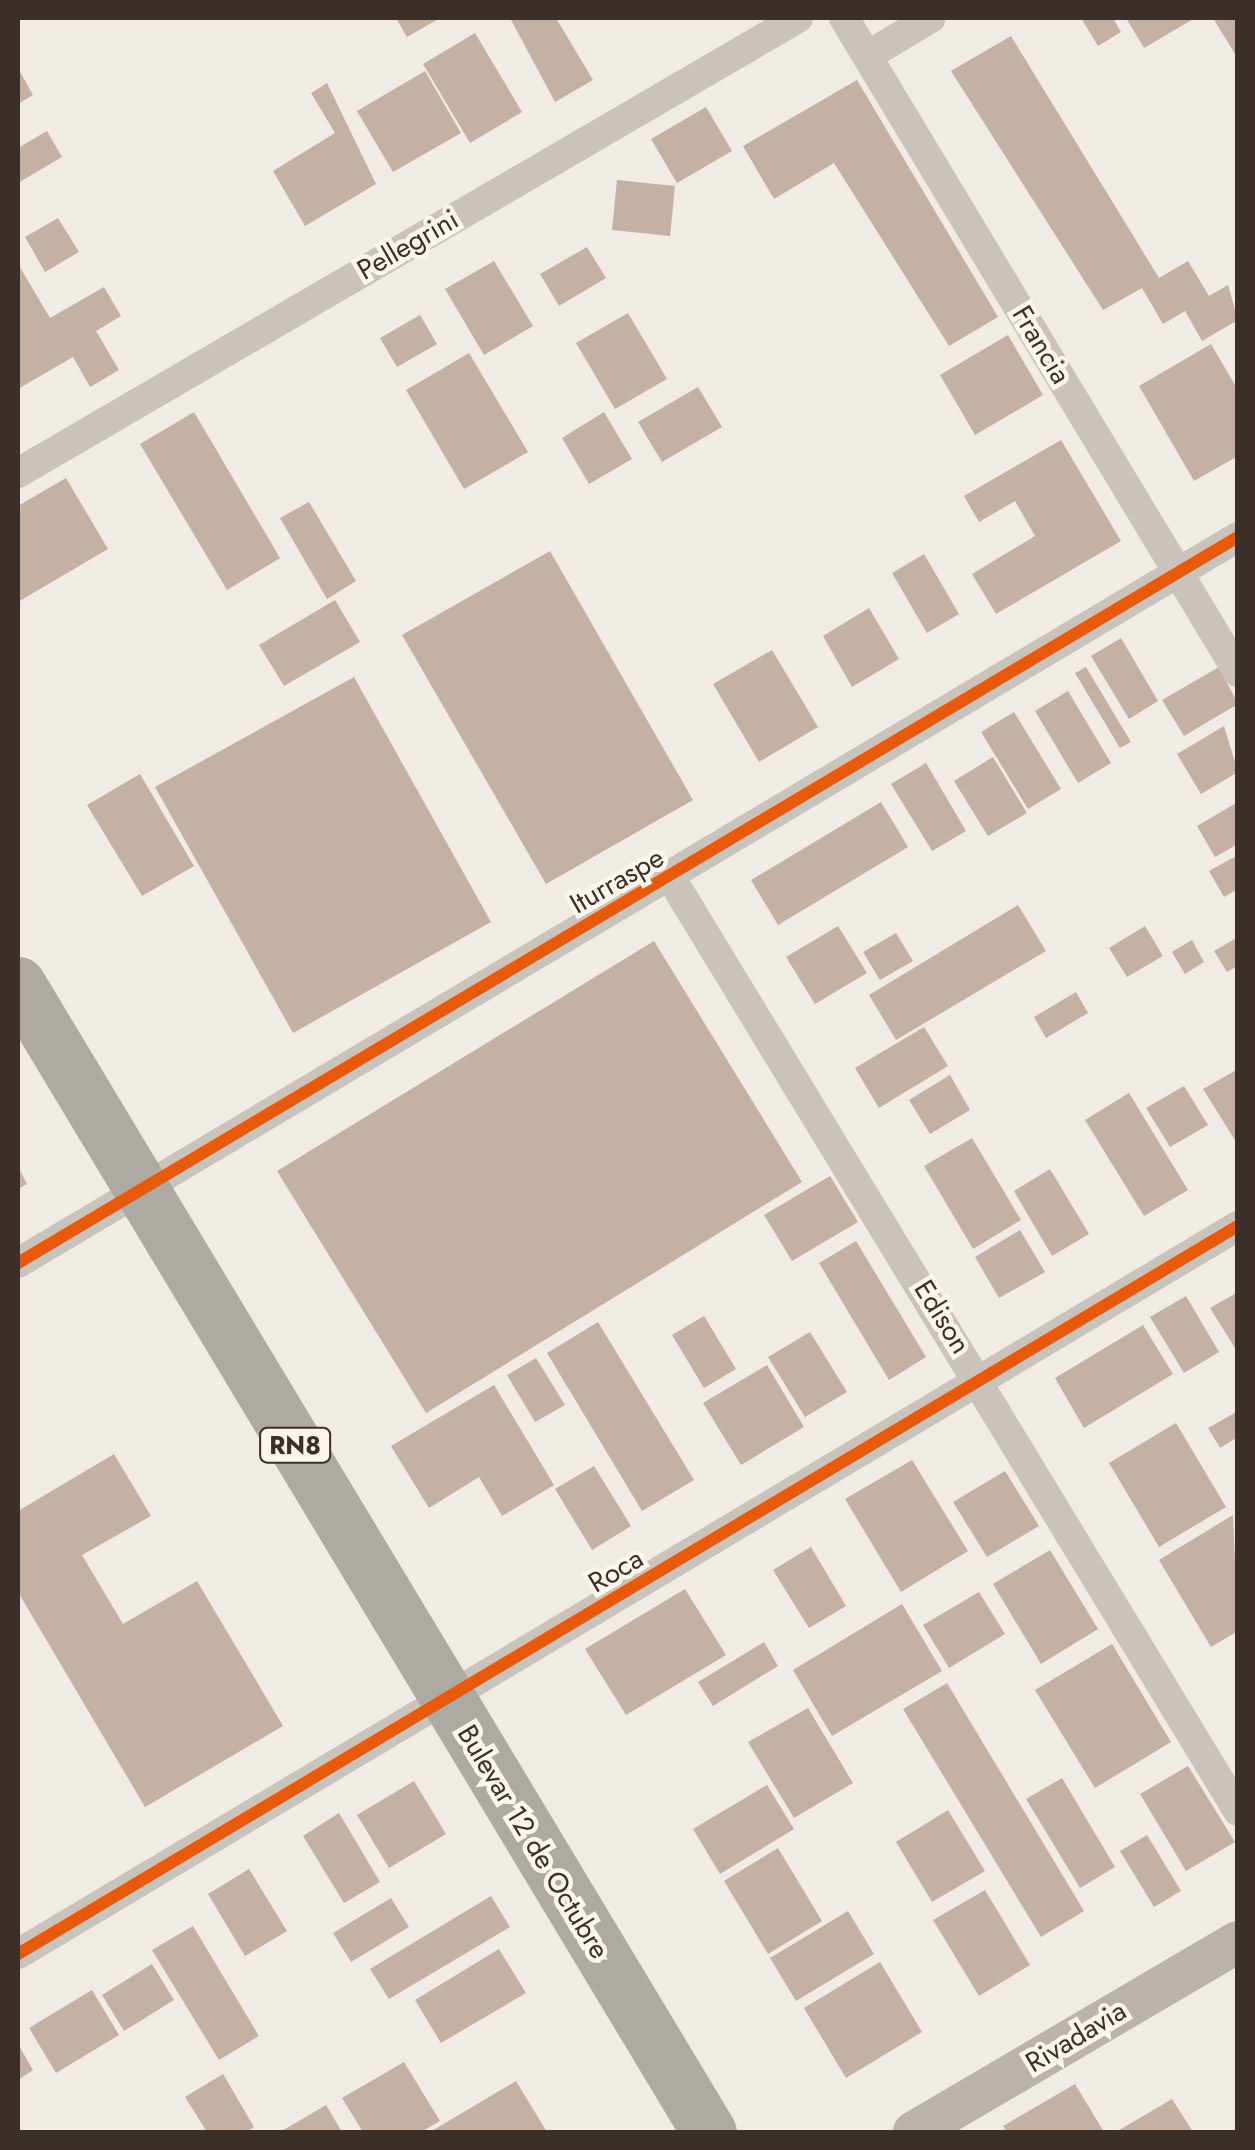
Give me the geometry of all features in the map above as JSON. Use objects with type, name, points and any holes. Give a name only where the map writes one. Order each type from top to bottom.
[{"type":"highway","name":"Bulevar 12 de Octubre","points":[[18,984],[709,2132]]},
{"type":"street","name":"Pellegrini","points":[[18,473],[798,18]]},
{"type":"street","name":"Francia","points":[[844,18],[1238,672]]},
{"type":"street","points":[[867,56],[931,18]]},
{"type":"street","name":"Iturraspe","points":[[18,1263],[671,878],[1238,537]]},
{"type":"street","name":"Edison","points":[[671,878],[981,1380],[1238,1811]]},
{"type":"street","name":"Roca","points":[[18,1954],[448,1702],[1238,1226]]},
{"type":"street","name":"Rivadavia","points":[[914,2132],[1238,1942]]},
{"type":"building","points":[[396,18],[440,18],[407,37]]},
{"type":"building","points":[[510,18],[556,18],[593,80],[555,102]]},
{"type":"building","points":[[1081,18],[1113,18],[1121,32],[1098,46]]},
{"type":"building","points":[[1126,18],[1195,18],[1144,48]]},
{"type":"building","points":[[1213,18],[1238,18],[1238,59]]},
{"type":"building","points":[[475,33],[522,112],[470,143],[423,64]]},
{"type":"building","points":[[1011,36],[1159,278],[1188,261],[1209,296],[1228,285],[1238,320],[1202,341],[1185,311],[1163,324],[1142,288],[1103,310],[951,71]]},
{"type":"building","points":[[18,68],[33,95],[18,104]]},
{"type":"building","points":[[425,71],[461,133],[393,172],[357,111]]},
{"type":"building","points":[[857,80],[998,317],[949,346],[834,163],[774,199],[743,146]]},
{"type":"building","points":[[327,83],[376,184],[305,226],[273,171],[335,133],[311,93]]},
{"type":"building","points":[[706,107],[732,151],[677,183],[651,139]]},
{"type":"building","points":[[47,131],[62,157],[18,183],[18,148]]},
{"type":"building","points":[[617,180],[675,186],[670,236],[612,230]]},
{"type":"building","points":[[58,218],[79,252],[45,272],[25,237]]},
{"type":"building","points":[[587,247],[606,278],[559,306],[540,274]]},
{"type":"building","points":[[494,261],[533,326],[484,355],[445,289]]},
{"type":"building","points":[[18,264],[50,318],[104,287],[121,316],[96,331],[119,370],[90,387],[73,357],[18,389]]},
{"type":"building","points":[[628,313],[667,379],[615,409],[576,343]]},
{"type":"building","points":[[420,315],[437,344],[397,367],[380,338]]},
{"type":"building","points":[[1008,335],[1043,395],[975,435],[940,375]]},
{"type":"building","points":[[1211,344],[1238,390],[1238,456],[1194,481],[1139,386]]},
{"type":"building","points":[[469,353],[528,452],[464,489],[406,390]]},
{"type":"building","points":[[698,387],[722,427],[662,462],[638,422]]},
{"type":"building","points":[[194,412],[280,558],[227,590],[140,444]]},
{"type":"building","points":[[604,412],[632,459],[589,484],[562,438]]},
{"type":"building","points":[[1061,440],[1121,541],[996,614],[972,574],[1035,536],[1015,501],[979,522],[964,496]]},
{"type":"building","points":[[66,478],[108,549],[18,602],[18,506]]},
{"type":"building","points":[[309,502],[356,581],[327,599],[280,518]]},
{"type":"building","points":[[550,551],[693,800],[546,884],[402,635]]},
{"type":"building","points":[[924,554],[959,614],[927,633],[892,573]]},
{"type":"building","points":[[335,600],[360,642],[284,686],[259,645]]},
{"type":"building","points":[[869,608],[899,659],[852,687],[823,636]]},
{"type":"building","points":[[1121,638],[1158,701],[1129,719],[1091,656]]},
{"type":"building","points":[[772,650],[818,727],[759,762],[713,684]]},
{"type":"building","points":[[1086,667],[1131,742],[1120,748],[1075,673]]},
{"type":"building","points":[[1219,667],[1238,704],[1184,736],[1162,700]]},
{"type":"building","points":[[354,677],[491,922],[293,1033],[155,787]]},
{"type":"building","points":[[1068,691],[1111,763],[1078,783],[1035,711]]},
{"type":"building","points":[[1014,712],[1061,789],[1028,809],[981,732]]},
{"type":"building","points":[[1224,726],[1238,772],[1201,794],[1177,754]]},
{"type":"building","points":[[993,757],[1027,813],[988,836],[954,781]]},
{"type":"building","points":[[926,763],[966,831],[932,851],[891,784]]},
{"type":"building","points":[[140,774],[194,866],[142,896],[87,805]]},
{"type":"building","points":[[881,802],[908,847],[778,925],[751,880]]},
{"type":"building","points":[[1238,802],[1238,844],[1215,857],[1197,826]]},
{"type":"building","points":[[1238,855],[1238,889],[1224,897],[1209,871]]},
{"type":"building","points":[[1018,905],[1046,951],[896,1040],[869,995]]},
{"type":"building","points":[[838,926],[867,973],[815,1004],[786,957]]},
{"type":"building","points":[[1145,926],[1163,956],[1127,977],[1109,948]]},
{"type":"building","points":[[896,933],[913,961],[880,980],[863,952]]},
{"type":"building","points":[[1238,937],[1238,966],[1227,972],[1214,951]]},
{"type":"building","points":[[1192,940],[1204,962],[1185,974],[1172,952]]},
{"type":"building","points":[[654,941],[802,1182],[426,1413],[277,1171]]},
{"type":"building","points":[[1076,992],[1088,1013],[1046,1038],[1034,1017]]},
{"type":"building","points":[[924,1027],[948,1066],[879,1108],[855,1068]]},
{"type":"building","points":[[1238,1069],[1238,1145],[1203,1089]]},
{"type":"building","points":[[950,1075],[970,1110],[930,1134],[909,1100]]},
{"type":"building","points":[[1184,1086],[1208,1125],[1170,1147],[1146,1108]]},
{"type":"building","points":[[1129,1093],[1188,1190],[1144,1216],[1085,1120]]},
{"type":"building","points":[[972,1138],[1021,1220],[973,1249],[924,1166]]},
{"type":"building","points":[[18,1167],[27,1184],[18,1189]]},
{"type":"building","points":[[1050,1169],[1089,1234],[1052,1256],[1014,1191]]},
{"type":"building","points":[[830,1176],[858,1222],[792,1261],[764,1215]]},
{"type":"building","points":[[1020,1230],[1045,1272],[999,1298],[975,1257]]},
{"type":"building","points":[[856,1241],[926,1357],[889,1380],[819,1263]]},
{"type":"building","points":[[1238,1292],[1238,1353],[1210,1308]]},
{"type":"building","points":[[1186,1296],[1219,1352],[1184,1373],[1150,1317]]},
{"type":"building","points":[[704,1316],[736,1369],[704,1388],[672,1335]]},
{"type":"building","points":[[598,1322],[694,1480],[642,1511],[547,1353]]},
{"type":"building","points":[[1143,1325],[1173,1374],[1084,1428],[1055,1378]]},
{"type":"building","points":[[810,1332],[847,1392],[805,1417],[768,1357]]},
{"type":"building","points":[[536,1358],[565,1405],[535,1422],[507,1375]]},
{"type":"building","points":[[767,1365],[804,1427],[741,1465],[703,1403]]},
{"type":"building","points":[[494,1385],[554,1485],[502,1516],[479,1477],[429,1508],[391,1446]]},
{"type":"building","points":[[1238,1411],[1238,1437],[1220,1448],[1208,1428]]},
{"type":"building","points":[[1176,1423],[1226,1507],[1159,1547],[1109,1463]]},
{"type":"building","points":[[114,1454],[151,1516],[82,1555],[123,1624],[197,1581],[283,1726],[145,1807],[18,1592],[18,1511]]},
{"type":"building","points":[[912,1460],[968,1551],[901,1592],[845,1499]]},
{"type":"building","points":[[594,1466],[631,1526],[592,1550],[555,1489]]},
{"type":"building","points":[[1005,1471],[1039,1526],[987,1557],[953,1502]]},
{"type":"building","points":[[1233,1515],[1238,1631],[1211,1647],[1159,1560]]},
{"type":"building","points":[[811,1547],[846,1606],[809,1628],[773,1570]]},
{"type":"building","points":[[1050,1550],[1098,1629],[1041,1664],[993,1584]]},
{"type":"building","points":[[685,1589],[726,1655],[626,1715],[585,1649]]},
{"type":"building","points":[[979,1592],[1005,1634],[949,1668],[923,1625]]},
{"type":"building","points":[[902,1604],[942,1671],[832,1736],[793,1670]]},
{"type":"building","points":[[764,1642],[778,1666],[713,1706],[698,1682]]},
{"type":"building","points":[[1112,1644],[1171,1742],[1095,1788],[1035,1690]]},
{"type":"building","points":[[947,1683],[1084,1911],[1041,1937],[903,1709]]},
{"type":"building","points":[[808,1708],[853,1783],[794,1818],[748,1742]]},
{"type":"building","points":[[1188,1766],[1235,1842],[1186,1871],[1140,1794]]},
{"type":"building","points":[[1062,1778],[1115,1867],[1080,1888],[1026,1799]]},
{"type":"building","points":[[414,1781],[446,1834],[389,1868],[357,1815]]},
{"type":"building","points":[[767,1785],[794,1829],[720,1874],[693,1829]]},
{"type":"building","points":[[948,1810],[985,1871],[932,1902],[896,1842]]},
{"type":"building","points":[[339,1813],[380,1882],[344,1903],[303,1836]]},
{"type":"building","points":[[1147,1835],[1181,1891],[1154,1907],[1120,1851]]},
{"type":"building","points":[[778,1848],[822,1921],[768,1954],[724,1881]]},
{"type":"building","points":[[249,1869],[287,1931],[245,1956],[208,1894]]},
{"type":"building","points":[[985,1890],[1030,1965],[979,1996],[933,1920]]},
{"type":"building","points":[[491,1896],[510,1927],[389,1999],[370,1969]]},
{"type":"building","points":[[391,1898],[409,1927],[351,1962],[333,1933]]},
{"type":"building","points":[[848,1911],[874,1954],[796,2001],[770,1958]]},
{"type":"building","points":[[193,1926],[259,2036],[219,2060],[152,1950]]},
{"type":"building","points":[[499,1949],[526,1993],[441,2043],[415,2000]]},
{"type":"building","points":[[880,1962],[922,2032],[846,2078],[804,2008]]},
{"type":"building","points":[[152,1964],[174,2000],[124,2031],[102,1995]]},
{"type":"building","points":[[92,1990],[119,2035],[56,2073],[29,2028]]},
{"type":"building","points":[[18,2044],[33,2070],[18,2080]]},
{"type":"building","points":[[404,2062],[440,2121],[421,2132],[363,2132],[342,2098]]},
{"type":"building","points":[[223,2074],[254,2127],[245,2132],[207,2132],[185,2097]]},
{"type":"building","points":[[516,2081],[547,2132],[430,2132]]},
{"type":"building","points":[[1075,2084],[1104,2132],[1007,2132],[1003,2126]]},
{"type":"building","points":[[1172,2099],[1193,2132],[1116,2132]]},
{"type":"building","points":[[326,2105],[342,2132],[280,2132]]},
{"type":"cycle path","points":[[18,1263],[1238,537]]},
{"type":"cycle path","points":[[18,1954],[1238,1226]]}]
